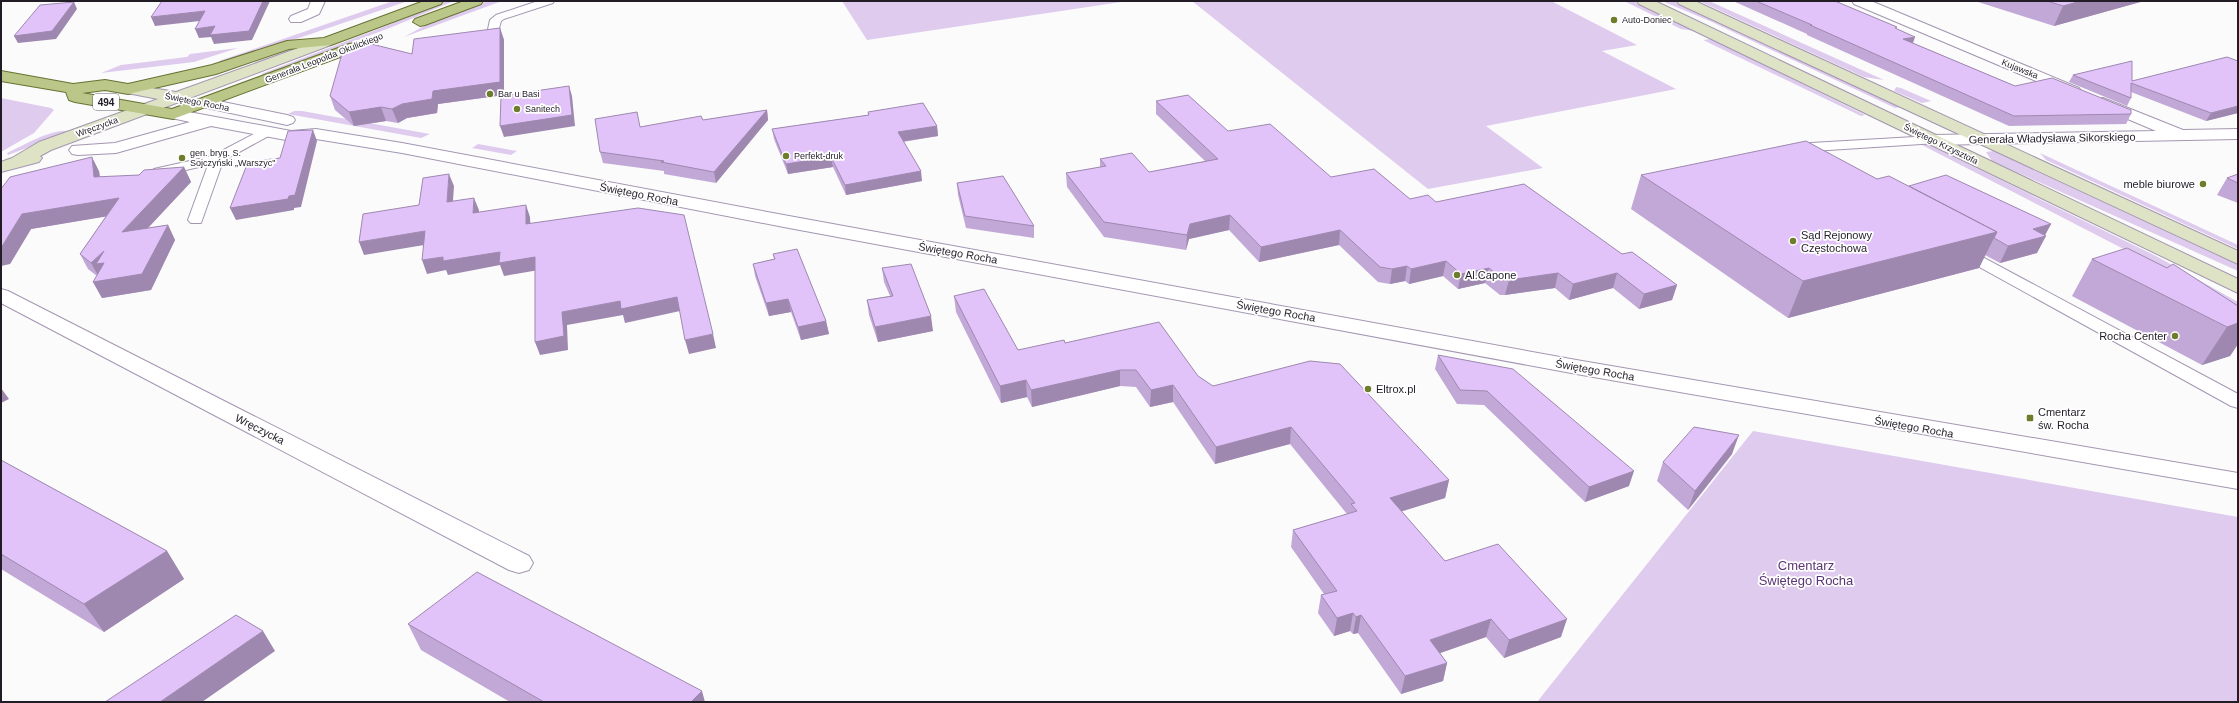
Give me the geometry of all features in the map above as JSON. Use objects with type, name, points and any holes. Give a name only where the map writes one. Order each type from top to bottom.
[{"type":"main road","name":"Generała Leopolda Okulickiego","points":[[177,97],[436,1]]},
{"type":"main road","name":"Generała Leopolda Okulickiego","points":[[173,114],[476,1]]},
{"type":"main road","name":"Świętego Krzysztofa","points":[[1644,1],[2238,286]]},
{"type":"main road","name":"Świętego Krzysztofa","points":[[1684,1],[2238,258]]},
{"type":"main road","points":[[128,89],[216,69],[288,45],[326,42]]},
{"type":"main road","name":"Świętego Rocha","points":[[1,76],[73,89],[105,85],[204,103]]},
{"type":"main road","name":"Świętego Rocha","points":[[73,89],[75,97],[173,114]]},
{"type":"main road","name":"Wręczycka","points":[[19,161],[45,146],[177,97]]},
{"type":"main road","name":"Wręczycka","points":[[1,167],[19,161],[78,150],[173,114]]},
{"type":"street","points":[[296,19],[314,11],[318,1]]},
{"type":"street","name":"Kujawska","points":[[1859,1],[1930,30],[1955,43],[2181,135]]},
{"type":"street","name":"Świętego Rocha","points":[[204,103],[312,125],[316,134]]},
{"type":"street","name":"Świętego Rocha","points":[[173,114],[291,136],[316,134],[1589,369],[2238,482]]},
{"type":"street","name":"Świętego Rocha","points":[[78,150],[116,148],[210,121]]},
{"type":"street","name":"Generała Władysława Sikorskiego","points":[[1932,140],[2238,134]]},
{"type":"street","name":"Wręczycka","points":[[1,295],[519,563]]},
{"type":"lane","points":[[493,34],[496,20],[500,17],[549,1]]},
{"type":"lane","points":[[144,174],[217,159],[267,132]]},
{"type":"lane","name":"Generała Władysława Sikorskiego","points":[[1810,166],[1800,157],[1800,151],[1811,147],[1932,140]]},
{"type":"lane","points":[[196,220],[217,159]]},
{"type":"lane","points":[[1944,241],[2238,402]]},
{"type":"green space","points":[[393,1],[408,1],[225,63],[219,61]]},
{"type":"green space","points":[[446,1],[454,1],[392,27],[266,75],[261,74],[386,26]]},
{"type":"green space","points":[[488,1],[502,1],[404,37],[435,20]]},
{"type":"green space","points":[[842,1],[1128,1],[867,40]]},
{"type":"green space","points":[[1192,1],[1551,1],[1637,45],[1602,51],[1676,89],[1486,126],[1543,168],[1428,189]]},
{"type":"green space","points":[[1624,1],[1633,1],[1694,31],[1681,29]]},
{"type":"green space","points":[[1662,1],[1674,1],[1901,107],[1895,108],[1712,22]]},
{"type":"green space","points":[[1699,1],[1709,1],[1884,80],[1864,77]]},
{"type":"green space","points":[[1711,39],[1865,115],[1861,116],[1703,40]]},
{"type":"green space","points":[[238,48],[194,62],[101,73],[121,65],[187,57],[190,54]]},
{"type":"green space","points":[[1896,87],[1931,101],[1922,103],[1894,91]]},
{"type":"green space","points":[[1,98],[51,108],[54,110],[34,133],[1,152]]},
{"type":"green space","points":[[294,111],[302,111],[430,134],[421,138],[288,114]]},
{"type":"green space","points":[[72,131],[8,155],[7,153],[55,132]]},
{"type":"green space","points":[[478,144],[517,151],[511,155],[472,148]]},
{"type":"green space","points":[[1920,144],[1931,146],[2156,256],[2238,302],[2238,313],[2141,258]]},
{"type":"green space","points":[[1993,151],[2238,265],[2238,271],[1992,161],[1986,152]]},
{"type":"green space","points":[[2040,153],[2238,245],[2238,249],[2046,160]]},
{"type":"green space","name":"Cmentarz Świętego Rocha","points":[[1753,431],[2238,517],[2238,702],[1537,702]]},
{"type":"building","points":[[162,1],[263,1],[249,31],[210,35],[215,26],[195,29],[205,11],[151,17]]},
{"type":"building","points":[[1756,1],[1835,1],[1897,27],[1895,28],[1915,37],[1903,39],[2015,86],[2052,78],[2131,110],[2131,114],[2014,116]]},
{"type":"building","points":[[2047,1],[2081,1],[2063,6]]},
{"type":"building","points":[[74,2],[52,31],[14,36],[40,5]]},
{"type":"building","points":[[500,28],[500,82],[433,91],[432,99],[402,104],[392,109],[381,107],[349,112],[330,96],[343,50],[363,42],[412,54],[414,39]]},
{"type":"building","points":[[2227,57],[2238,61],[2238,106],[2211,113],[2131,83],[2131,98],[2073,75],[2132,61],[2132,81]]},
{"type":"building","points":[[569,86],[572,115],[500,126],[501,96]]},
{"type":"building","points":[[1188,95],[1228,131],[1270,124],[1331,177],[1374,169],[1410,199],[1428,195],[1436,202],[1524,184],[1622,254],[1632,252],[1677,285],[1644,294],[1617,273],[1573,284],[1558,273],[1503,280],[1489,268],[1461,274],[1446,261],[1411,269],[1407,266],[1392,269],[1380,267],[1340,230],[1261,247],[1230,215],[1190,224],[1187,235],[1104,222],[1066,173],[1106,166],[1100,159],[1132,153],[1149,172],[1218,159],[1156,101]]},
{"type":"building","points":[[923,103],[937,126],[898,132],[921,171],[845,185],[831,157],[786,164],[772,129],[869,115],[868,112]]},
{"type":"building","points":[[767,110],[714,172],[661,162],[664,161],[600,152],[595,119],[637,112],[640,127],[701,116],[703,120]]},
{"type":"building","points":[[313,130],[295,195],[289,196],[288,199],[230,208],[248,162],[280,158],[288,131]]},
{"type":"building","points":[[1806,141],[1877,179],[1889,176],[1997,232],[1803,281],[1641,175]]},
{"type":"building","points":[[92,157],[94,177],[139,175],[144,170],[184,167],[122,232],[168,225],[142,274],[93,282],[104,263],[96,264],[104,251],[91,263],[80,254],[119,198],[22,214],[1,248],[1,189],[10,177]]},
{"type":"building","points":[[449,174],[447,202],[474,198],[473,213],[526,205],[526,224],[638,208],[684,215],[713,334],[685,340],[677,297],[621,309],[620,301],[562,312],[564,336],[535,342],[535,257],[499,263],[500,252],[443,261],[443,257],[422,260],[425,231],[359,242],[363,214],[419,205],[423,178]]},
{"type":"building","points":[[2238,174],[2238,183],[2227,178]]},
{"type":"building","points":[[1946,175],[2051,224],[2033,229],[2046,236],[2008,246],[1994,238],[1997,232],[1909,186]]},
{"type":"building","points":[[1003,176],[1034,226],[965,216],[957,183]]},
{"type":"building","points":[[2127,248],[2167,268],[2173,264],[2238,306],[2238,323],[2227,327],[2092,259]]},
{"type":"building","points":[[797,249],[826,321],[798,327],[788,299],[766,303],[753,264],[775,259],[773,254]]},
{"type":"building","points":[[911,264],[931,316],[875,327],[867,300],[893,296],[882,268]]},
{"type":"building","points":[[984,289],[1018,350],[1064,340],[1065,343],[1159,322],[1198,376],[1213,386],[1310,361],[1340,364],[1449,480],[1390,498],[1445,561],[1498,544],[1567,619],[1509,640],[1491,619],[1430,640],[1447,663],[1405,676],[1361,615],[1356,617],[1353,613],[1337,618],[1321,595],[1337,591],[1293,530],[1357,511],[1351,504],[1355,503],[1291,427],[1216,447],[1173,385],[1151,390],[1136,370],[1120,370],[1031,390],[1026,380],[1000,386],[954,296]]},
{"type":"building","points":[[1438,355],[1513,369],[1634,471],[1589,487],[1487,391],[1460,390]]},
{"type":"building","points":[[1694,427],[1739,435],[1695,491],[1663,462]]},
{"type":"building","points":[[1,460],[167,551],[84,604],[1,554]]},
{"type":"building","points":[[477,572],[702,691],[691,702],[544,702],[408,624]]},
{"type":"building","points":[[236,615],[263,631],[160,702],[105,702]]},
{"type":"place","name":"Auto-Doniec","points":[[1614,20]]},
{"type":"place","name":"Bar u Basi","points":[[490,94]]},
{"type":"place","name":"Sanitech","points":[[517,109]]},
{"type":"place","name":"Perfekt-druk","points":[[786,156]]},
{"type":"place","name":"gen. bryg. S. Sojczyński „Warszyc\"","points":[[182,158]]},
{"type":"place","name":"meble biurowe","points":[[2203,184]]},
{"type":"place","name":"Sąd Rejonowy Częstochowa","points":[[1793,241]]},
{"type":"place","name":"Al.Capone","points":[[1457,275]]},
{"type":"place","name":"Rocha Center","points":[[2175,336]]},
{"type":"place","name":"Eltrox.pl","points":[[1368,389]]},
{"type":"place","name":"Cmentarz św. Rocha","points":[[2030,418]]}]
